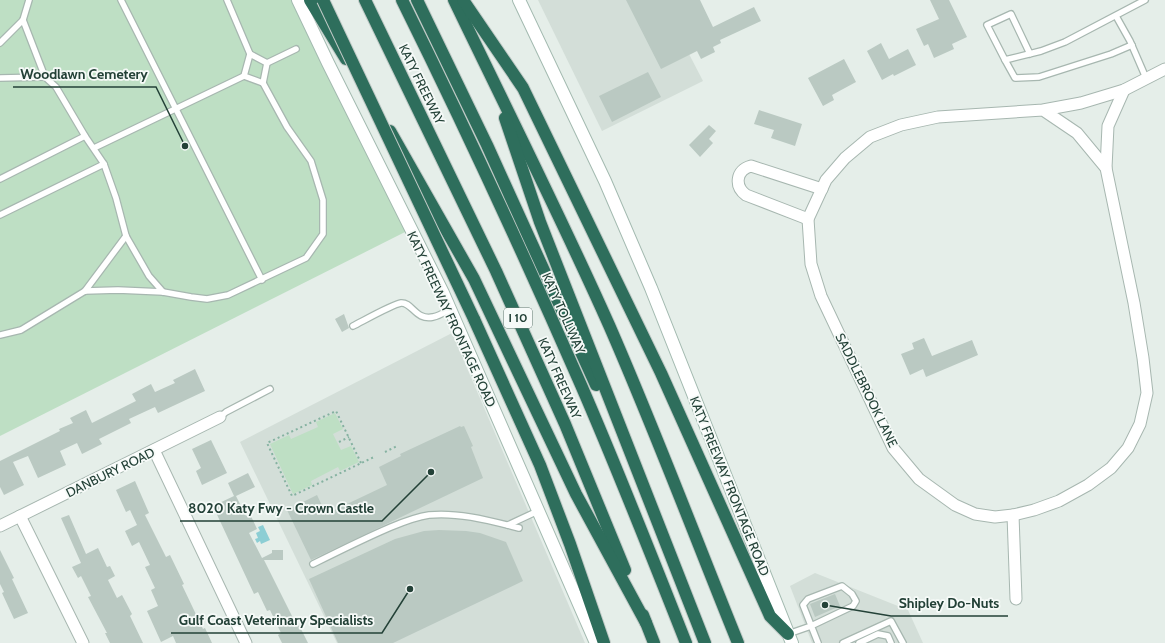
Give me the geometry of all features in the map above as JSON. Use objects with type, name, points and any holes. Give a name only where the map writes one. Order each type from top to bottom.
[{"type":"highway","points":[[310,0],[392,133],[474,279],[576,494],[646,623]]},
{"type":"highway","points":[[323,0],[474,319],[540,465],[570,544],[604,643]]},
{"type":"highway","name":"KATY FREEWAY","points":[[365,0],[444,160],[502,284],[592,489],[654,643]]},
{"type":"highway","name":"KATY TOLLWAY","points":[[402,0],[508,222],[559,336],[620,478],[686,643]]},
{"type":"highway","points":[[417,0],[496,167],[658,522]]},
{"type":"highway","points":[[454,0],[564,227],[610,327],[738,643]]},
{"type":"highway","points":[[463,0],[523,88],[661,373],[770,616],[790,638]]},
{"type":"highway","points":[[490,74],[540,222],[705,643]]},
{"type":"main road","name":"KATY FREEWAY FRONTAGE ROAD","points":[[298,0],[443,292],[596,643]]},
{"type":"main road","name":"KATY FREEWAY FRONTAGE ROAD","points":[[519,0],[606,181],[651,288],[790,638]]},
{"type":"street","points":[[822,190],[752,166],[744,169],[739,176],[738,184],[742,192],[746,195],[808,219],[822,190],[826,180],[845,158],[870,137],[901,125],[938,118],[1043,110],[1081,104],[1124,90],[1165,68]]},
{"type":"street","name":"SADDLEBROOK LANE","points":[[808,219],[812,264],[821,296],[893,448],[919,479],[955,505],[975,514],[994,517],[1013,515],[1034,510],[1059,501],[1088,485],[1111,468],[1128,448],[1140,424],[1147,393],[1134,302],[1106,168],[1108,126],[1124,90]]},
{"type":"street","name":"SADDLEBROOK LANE","points":[[1043,110],[1077,133],[1106,168]]},
{"type":"street","name":"DANBURY ROAD","points":[[0,526],[220,417]]},
{"type":"street","points":[[154,450],[246,643]]},
{"type":"street","points":[[1013,515],[1016,599]]},
{"type":"street","points":[[20,516],[84,643]]},
{"type":"lane","points":[[0,43],[23,20],[29,0]]},
{"type":"lane","points":[[121,0],[262,280]]},
{"type":"lane","points":[[227,0],[250,54],[244,76]]},
{"type":"lane","points":[[1005,60],[1030,54],[1065,42],[1144,0]]},
{"type":"lane","points":[[1030,54],[1010,14],[987,25],[1015,78],[1039,76],[1111,54],[1132,45]]},
{"type":"lane","points":[[1116,16],[1132,45],[1146,78]]},
{"type":"lane","points":[[23,20],[45,77],[56,87],[85,136],[104,164],[116,198],[126,236],[149,276],[163,292]]},
{"type":"lane","points":[[267,63],[296,49]]},
{"type":"lane","points":[[250,54],[267,63]]},
{"type":"lane","points":[[85,291],[118,290],[163,292],[190,298],[207,299],[228,295],[306,258],[323,234],[323,200],[311,162],[287,128],[263,83],[267,63]]},
{"type":"lane","points":[[94,148],[244,76],[263,83]]},
{"type":"lane","points":[[0,78],[45,77]]},
{"type":"lane","points":[[0,179],[85,136]]},
{"type":"lane","points":[[0,214],[104,164]]},
{"type":"lane","points":[[0,335],[21,330],[85,291],[126,236]]},
{"type":"lane","points":[[353,326],[400,303],[409,305],[416,313],[424,317],[433,317],[450,309]]},
{"type":"lane","points":[[220,417],[226,412],[270,389]]},
{"type":"lane","points":[[508,525],[538,511]]},
{"type":"lane","points":[[313,564],[381,532],[423,516],[446,515],[482,519],[520,528]]},
{"type":"lane","points":[[790,638],[811,626],[852,606],[856,602],[852,594],[842,586],[808,599],[803,605],[811,626],[818,643]]},
{"type":"lane","points":[[843,643],[891,621],[903,643]]},
{"type":"lane","points":[[859,643],[878,634],[888,636],[895,643]]},
{"type":"lane","points":[[888,636],[891,643]]},
{"type":"path","points":[[361,463],[336,411],[267,444],[292,496],[374,457]]},
{"type":"path","points":[[339,442],[348,437]]},
{"type":"path","points":[[385,452],[397,446]]},
{"type":"shaded area","points":[[538,0],[661,0],[703,81],[602,131]]},
{"type":"shaded area","points":[[452,333],[585,643],[337,643],[240,442]]},
{"type":"shaded area","points":[[815,573],[908,610],[923,643],[812,643],[790,586]]},
{"type":"green space","points":[[0,0],[298,0],[411,229],[0,436]]},
{"type":"green space","points":[[335,413],[343,429],[333,434],[341,450],[351,446],[359,462],[340,471],[338,467],[311,481],[312,485],[293,494],[270,444],[289,435],[291,439],[318,427],[316,422]]},
{"type":"water","points":[[263,525],[270,540],[261,544],[260,541],[257,543],[255,539],[258,538],[256,533],[260,531],[258,527]]},
{"type":"building","points":[[626,0],[700,0],[713,27],[754,7],[761,21],[720,40],[721,43],[713,47],[715,52],[701,59],[697,51],[661,69]]},
{"type":"building","points":[[930,0],[949,0],[967,37],[952,44],[954,49],[934,58],[928,44],[924,46],[916,29],[939,19]]},
{"type":"building","points":[[881,43],[889,59],[908,49],[916,65],[882,80],[867,51]]},
{"type":"building","points":[[844,59],[856,82],[832,95],[834,100],[823,106],[808,78]]},
{"type":"building","points":[[648,72],[661,97],[612,122],[599,96]]},
{"type":"building","points":[[759,110],[802,124],[795,146],[771,138],[774,130],[754,124]]},
{"type":"building","points":[[709,125],[716,131],[709,139],[713,143],[700,157],[689,145]]},
{"type":"building","points":[[344,314],[349,328],[342,332],[335,319]]},
{"type":"building","points":[[924,338],[932,356],[972,340],[978,355],[926,377],[923,369],[910,375],[901,354],[914,349],[912,343]]},
{"type":"building","points":[[195,369],[205,391],[158,413],[155,407],[129,419],[131,423],[99,439],[102,444],[82,454],[77,443],[60,451],[66,465],[38,478],[28,456],[13,462],[24,485],[4,495],[0,487],[0,461],[60,431],[59,429],[73,423],[70,418],[86,410],[92,423],[136,401],[132,394],[151,384],[155,392],[175,383],[173,380]]},
{"type":"building","points":[[460,426],[464,426],[473,446],[471,447],[483,478],[311,560],[287,510],[317,495],[326,514],[387,485],[379,467],[401,456],[400,454]]},
{"type":"building","points":[[211,440],[227,473],[202,485],[196,471],[201,468],[192,449]]},
{"type":"building","points":[[248,473],[255,487],[236,496],[246,516],[250,514],[257,529],[249,533],[262,558],[272,553],[272,550],[283,550],[283,560],[264,560],[297,626],[299,625],[308,643],[282,643],[278,635],[281,633],[270,610],[267,611],[258,592],[254,594],[213,506],[234,496],[228,483]]},
{"type":"building","points":[[135,481],[149,513],[145,515],[166,557],[170,555],[184,584],[182,585],[203,629],[205,628],[212,643],[176,643],[173,636],[161,642],[147,611],[158,606],[151,590],[155,588],[145,567],[150,565],[139,542],[132,546],[125,531],[137,525],[130,510],[126,512],[116,490]]},
{"type":"building","points":[[69,515],[86,554],[98,548],[107,567],[110,566],[115,576],[108,580],[117,598],[122,595],[132,614],[130,616],[143,643],[110,643],[105,633],[107,633],[88,597],[91,596],[81,576],[78,578],[72,567],[81,563],[61,518]]},
{"type":"building","points":[[439,530],[480,533],[506,542],[523,581],[393,643],[338,643],[309,579],[395,539],[424,531]]},
{"type":"building","points":[[0,550],[14,578],[12,579],[28,613],[14,619],[2,593],[4,592],[0,584]]},
{"type":"building","points":[[835,594],[840,606],[815,617],[810,604]]},
{"type":"place","name":"Woodlawn Cemetery","points":[[185,146]]},
{"type":"place","name":"8020 Katy Fwy - Crown Castle","points":[[431,472]]},
{"type":"place","name":"Gulf Coast Veterinary Specialists","points":[[410,589]]},
{"type":"place","name":"Shipley Do-Nuts","points":[[825,605]]}]
